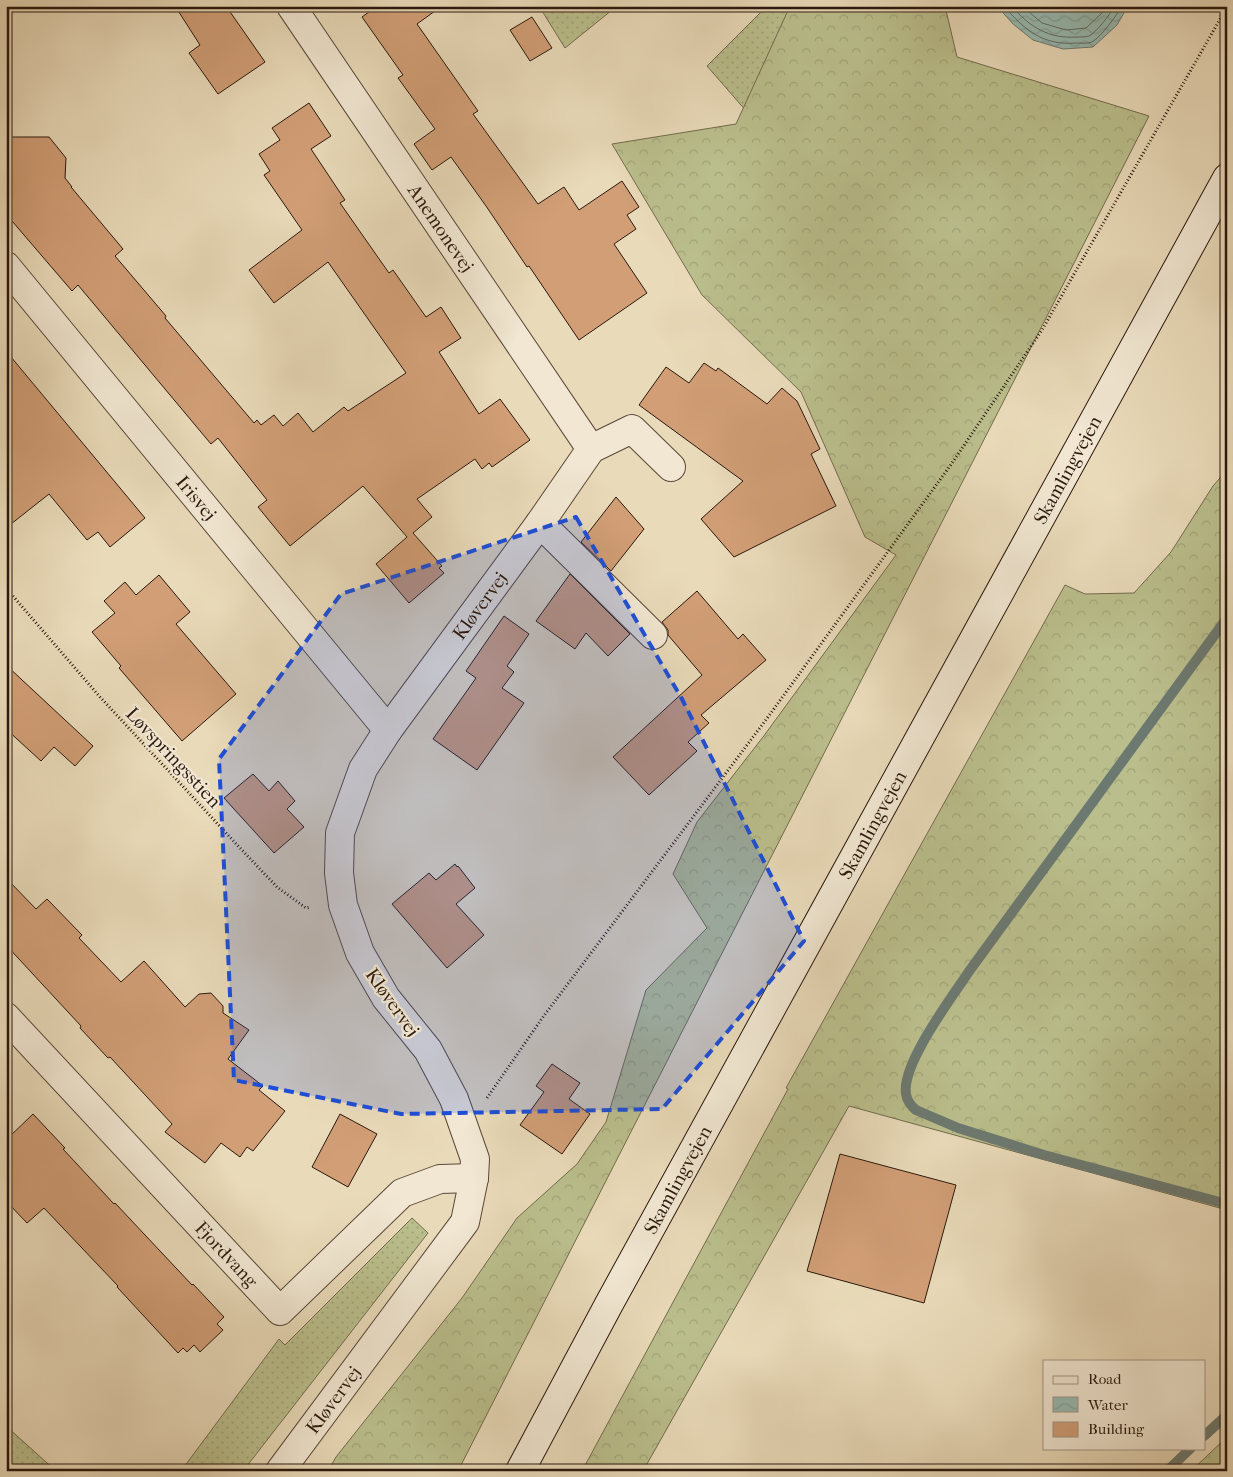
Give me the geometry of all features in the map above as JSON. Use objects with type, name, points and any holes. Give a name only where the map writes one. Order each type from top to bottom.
[{"type":"street","name":"Anemonevej","points":[[291,6],[591,449]]},
{"type":"street","name":"Skamlingvejen","points":[[520,1471],[618,1287],[1227,178]]},
{"type":"street","name":"Irisvej","points":[[6,266],[388,730]]},
{"type":"street","name":"Kløvervej","points":[[280,1471],[465,1222],[474,1178],[475,1159],[454,1099],[428,1050],[386,998],[360,953],[343,905],[339,873],[340,832],[363,769],[388,730],[540,523],[591,449],[632,429],[671,467]]},
{"type":"street","points":[[540,523],[653,635]]},
{"type":"street","name":"Fjordvang","points":[[6,1017],[280,1311],[402,1193],[440,1179],[474,1178]]},
{"type":"path","points":[[463,1124],[489,1095],[543,1017],[768,717],[950,466],[1042,330],[1227,7]]},
{"type":"path","name":"Løvspringsstien","points":[[6,588],[100,697],[277,887],[306,908],[343,905]]},
{"type":"highlighted area","points":[[576,517],[682,699],[804,941],[662,1109],[401,1114],[234,1080],[219,759],[341,594]]},
{"type":"green space","points":[[539,6],[617,6],[565,48]]},
{"type":"green space","points":[[767,6],[904,6],[808,182],[707,66]]},
{"type":"green space","points":[[790,6],[945,6],[957,57],[1149,116],[458,1471],[328,1471],[336,1457],[462,1298],[517,1218],[577,1164],[606,1122],[646,990],[707,928],[673,874],[697,822],[763,737],[896,555],[865,537],[801,392],[702,295],[612,144],[736,124]]},
{"type":"green space","points":[[1227,470],[1227,1210],[849,1106],[643,1471],[582,1471],[788,1089],[786,1088],[1065,585],[1085,594],[1134,593],[1171,552],[1213,486]]},
{"type":"green space","points":[[412,1218],[428,1233],[243,1471],[181,1471],[279,1339],[285,1345]]},
{"type":"green space","points":[[6,1426],[56,1471],[6,1471]]},
{"type":"green space","points":[[1227,1437],[1227,1471],[1191,1471]]},
{"type":"water","points":[[997,6],[1128,6],[1117,25],[1093,47],[1063,49],[1033,40],[1013,24]]},
{"type":"building","points":[[175,6],[226,6],[265,62],[218,94],[189,53],[200,45]]},
{"type":"building","points":[[377,6],[442,6],[417,24],[478,111],[473,114],[538,204],[564,187],[579,210],[622,181],[639,207],[627,215],[636,229],[614,244],[647,293],[579,340],[451,157],[432,170],[414,144],[435,129],[398,78],[403,75],[362,17]]},
{"type":"building","points":[[532,17],[552,48],[530,61],[510,30]]},
{"type":"building","points":[[309,103],[331,136],[311,149],[345,200],[340,203],[389,273],[393,270],[426,317],[441,307],[461,338],[439,352],[479,414],[500,399],[530,440],[492,467],[489,463],[482,469],[475,459],[417,499],[432,517],[413,533],[442,566],[439,568],[444,573],[409,603],[376,564],[407,537],[363,486],[290,546],[258,507],[267,500],[218,438],[211,444],[78,285],[72,291],[6,214],[6,137],[49,137],[66,158],[65,178],[123,249],[115,256],[254,423],[257,420],[261,425],[274,415],[283,426],[298,413],[313,432],[344,407],[348,411],[406,373],[328,262],[274,303],[249,270],[302,230],[264,175],[270,171],[259,154],[280,140],[272,128]]},
{"type":"building","points":[[6,351],[145,518],[110,547],[98,532],[87,540],[49,494],[6,528]]},
{"type":"building","points":[[704,363],[716,371],[718,368],[767,404],[782,388],[797,401],[820,449],[811,454],[836,506],[734,557],[701,519],[743,481],[639,405],[666,367],[689,383]]},
{"type":"building","points":[[616,497],[644,529],[611,571],[581,542]]},
{"type":"building","points":[[570,574],[630,634],[608,656],[586,633],[575,649],[536,621]]},
{"type":"building","points":[[159,575],[190,612],[176,624],[236,694],[182,741],[119,668],[121,666],[92,632],[115,613],[104,601],[125,582],[136,595]]},
{"type":"building","points":[[697,591],[738,639],[743,634],[766,660],[701,715],[709,723],[688,742],[697,751],[649,795],[613,757],[702,675],[668,635],[668,630],[662,622]]},
{"type":"building","points":[[504,616],[529,634],[507,666],[514,672],[502,688],[524,703],[477,770],[433,739],[476,678],[466,671]]},
{"type":"building","points":[[6,665],[93,746],[75,766],[54,747],[41,761],[6,729]]},
{"type":"building","points":[[253,774],[269,791],[278,781],[295,801],[287,809],[304,827],[274,853],[224,798]]},
{"type":"building","points":[[455,864],[475,888],[456,904],[484,935],[447,968],[392,904],[429,873],[436,880]]},
{"type":"building","points":[[6,878],[36,909],[47,899],[82,935],[79,938],[121,982],[144,961],[185,1007],[199,994],[211,993],[223,1006],[223,1013],[249,1030],[228,1059],[263,1086],[259,1090],[285,1111],[253,1151],[247,1147],[240,1157],[221,1143],[205,1163],[165,1132],[172,1124],[110,1057],[108,1058],[80,1028],[81,1026],[6,945]]},
{"type":"building","points":[[552,1064],[580,1083],[569,1099],[590,1114],[562,1154],[520,1125],[544,1092],[536,1086]]},
{"type":"building","points":[[33,1114],[114,1204],[224,1317],[217,1324],[223,1330],[200,1352],[194,1345],[187,1352],[183,1348],[178,1353],[44,1208],[27,1223],[6,1201],[6,1140]]},
{"type":"building","points":[[340,1114],[377,1134],[348,1187],[312,1167]]},
{"type":"building","points":[[840,1154],[956,1185],[924,1303],[807,1271]]},
{"type":"waterway","points":[[1227,618],[952,996],[930,1030],[911,1066],[906,1094],[912,1107],[916,1110],[958,1128],[1044,1155],[1227,1204]]},
{"type":"waterway","points":[[1206,1434],[1227,1415]]},
{"type":"waterway","points":[[1167,1471],[1189,1450]]}]
